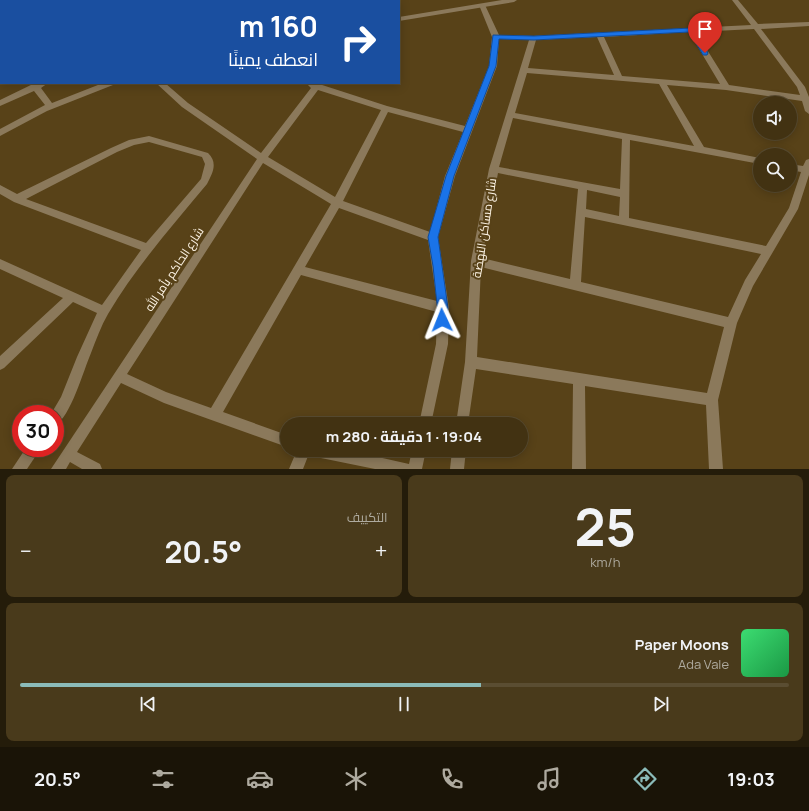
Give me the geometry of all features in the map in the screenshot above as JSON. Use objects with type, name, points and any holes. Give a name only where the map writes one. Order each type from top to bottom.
[{"type":"street","points":[[400,19],[514,0]]},
{"type":"street","points":[[735,0],[805,87],[809,111]]},
{"type":"street","points":[[426,417],[442,344],[443,308],[433,237],[450,176],[493,66],[496,37],[489,18],[482,6]]},
{"type":"street","points":[[496,37],[534,38],[757,28],[809,24]]},
{"type":"street","points":[[691,30],[726,87]]},
{"type":"street","points":[[600,35],[619,77]]},
{"type":"street","name":"شارع مساكن النهضة","points":[[463,417],[470,362],[476,261],[494,169],[534,38]]},
{"type":"street","points":[[525,70],[726,87],[806,99]]},
{"type":"street","points":[[661,81],[701,150]]},
{"type":"street","points":[[0,103],[41,84]]},
{"type":"street","points":[[0,133],[50,106],[106,84]]},
{"type":"street","points":[[161,84],[185,106],[262,158],[337,203],[433,237]]},
{"type":"street","points":[[313,85],[386,110],[469,130]]},
{"type":"street","name":"شارع الحاكم بأمر الله","points":[[58,469],[262,158],[313,85]]},
{"type":"street","points":[[35,86],[50,106]]},
{"type":"street","points":[[214,415],[337,203],[386,110]]},
{"type":"street","points":[[511,115],[753,160]]},
{"type":"street","points":[[624,221],[626,136]]},
{"type":"street","points":[[17,199],[114,150],[141,140],[149,139],[205,155],[209,158],[211,163],[210,170],[204,181],[148,248],[104,311],[81,361],[64,405]]},
{"type":"street","points":[[716,469],[712,400],[721,358],[732,323],[749,283],[793,209],[808,166],[797,167]]},
{"type":"street","points":[[494,169],[625,194]]},
{"type":"street","points":[[575,285],[583,186]]},
{"type":"street","points":[[0,189],[17,199],[148,248]]},
{"type":"street","points":[[582,212],[768,252]]},
{"type":"street","points":[[476,261],[732,323]]},
{"type":"street","points":[[0,264],[104,311]]},
{"type":"street","points":[[298,270],[443,308]]},
{"type":"street","points":[[0,364],[72,296]]},
{"type":"street","points":[[470,362],[712,400]]},
{"type":"street","points":[[119,376],[164,397],[280,439]]},
{"type":"street","points":[[579,379],[579,469]]},
{"type":"street","points":[[68,454],[95,469]]},
{"type":"street","points":[[19,469],[28,457]]},
{"type":"street","points":[[296,469],[301,457]]},
{"type":"street","points":[[349,457],[406,469]]},
{"type":"street","points":[[415,469],[418,457]]},
{"type":"street","points":[[457,469],[458,457]]},
{"type":"route","points":[[442,320],[443,308],[433,237],[450,176],[493,66],[496,37],[534,38],[691,30],[705,53]]}]
